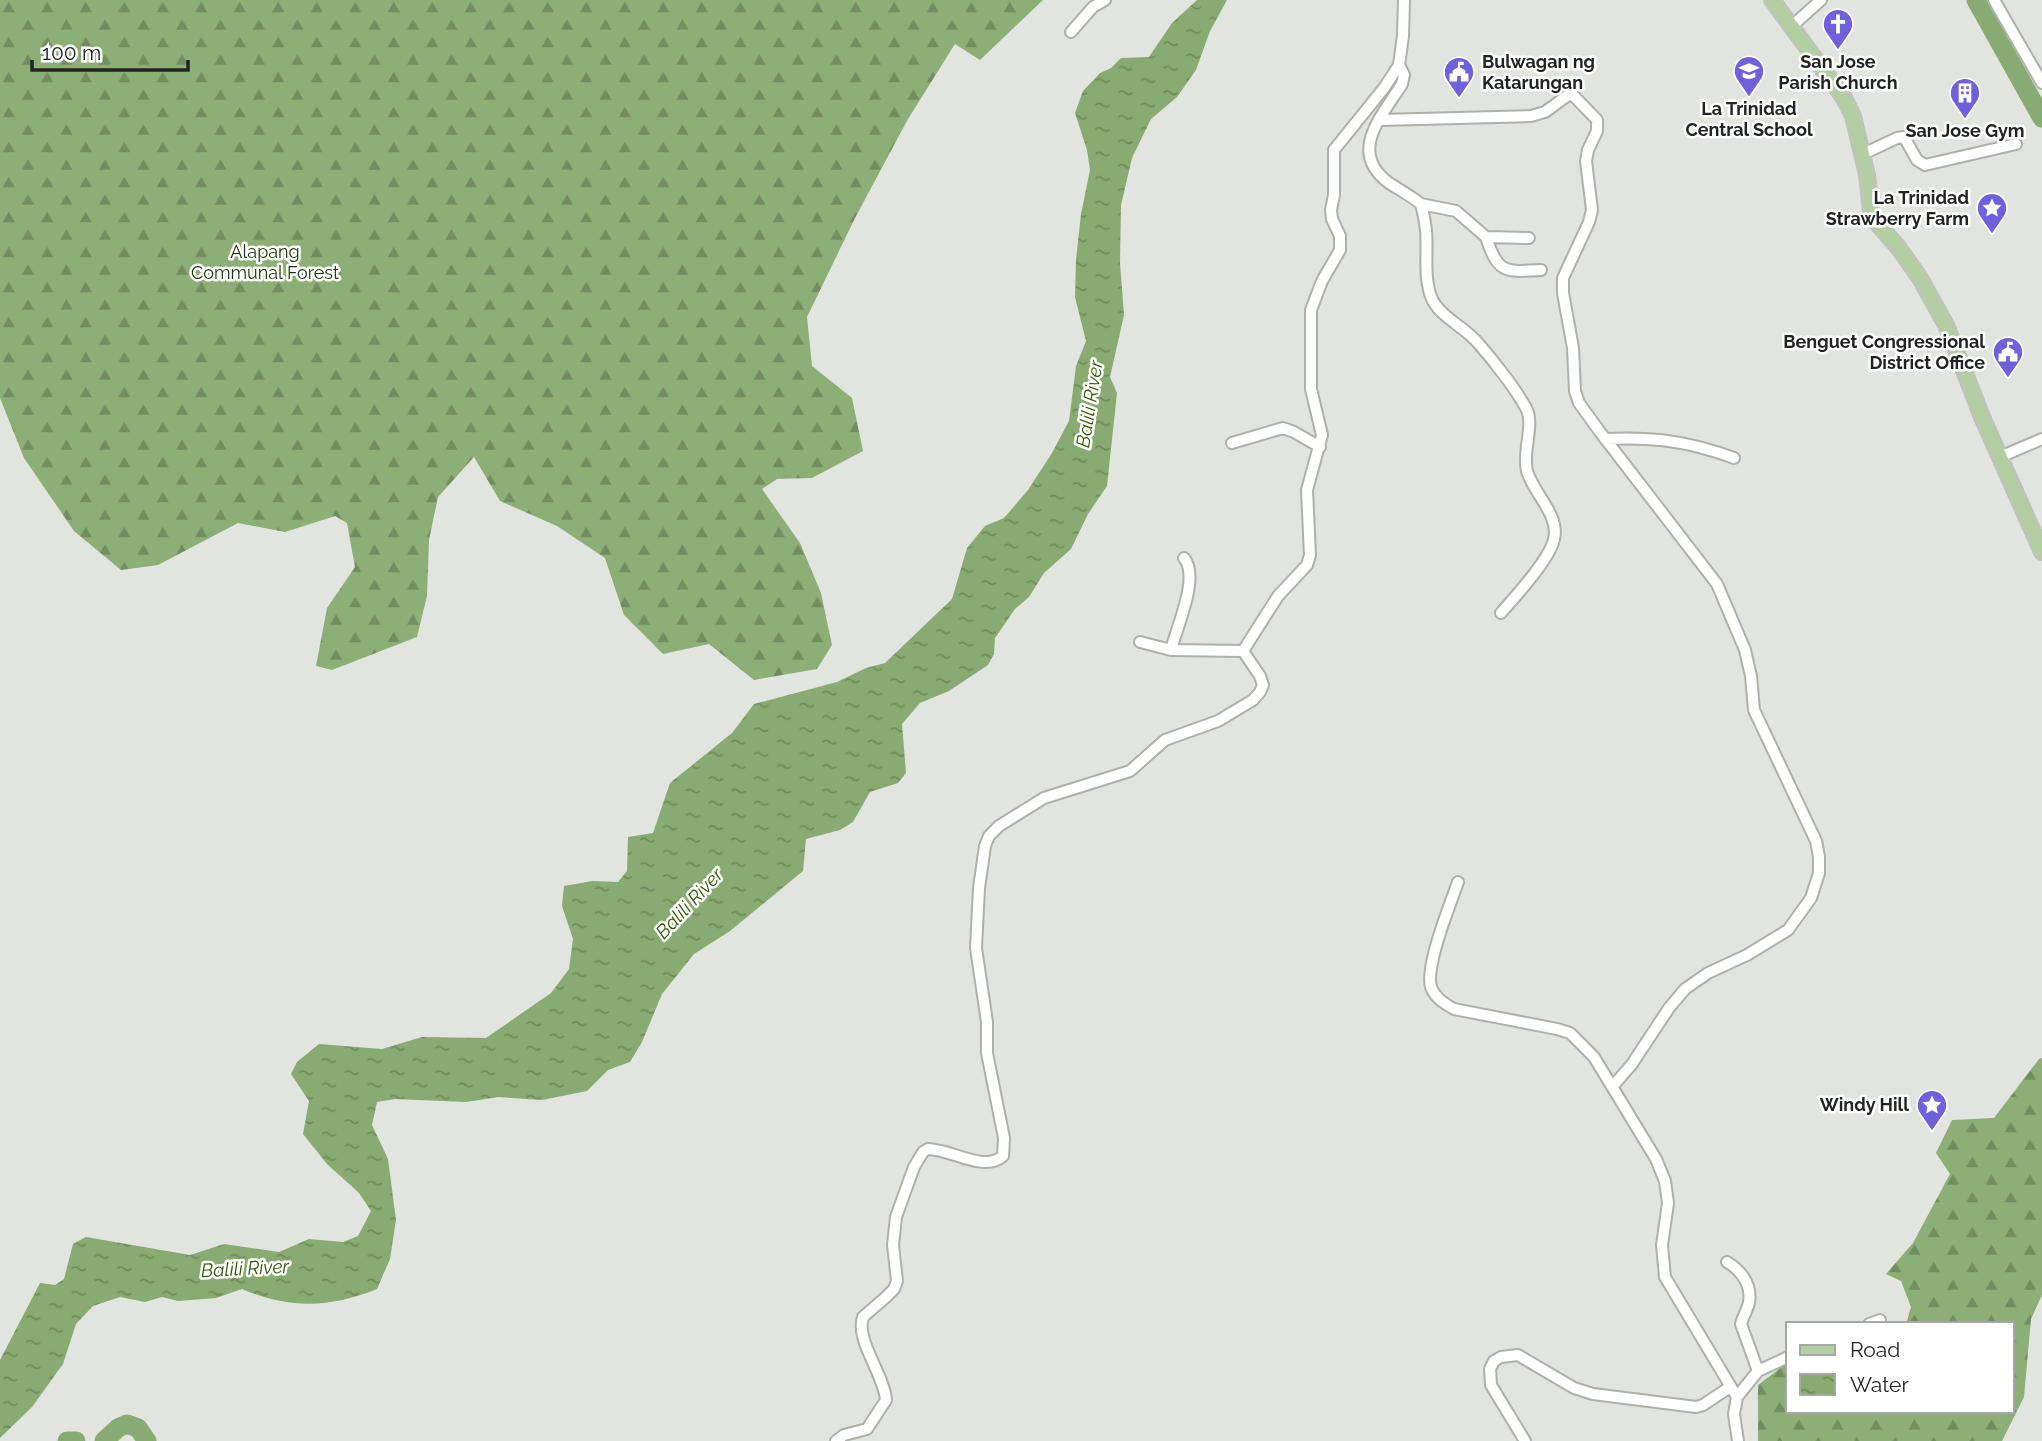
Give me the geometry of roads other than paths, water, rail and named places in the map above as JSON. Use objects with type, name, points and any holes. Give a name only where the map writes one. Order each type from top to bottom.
[{"type":"main road","points":[[1772,0],[1844,98],[1857,127],[1871,212],[1875,221],[1920,278],[1947,327],[2042,552]]},
{"type":"street","points":[[1071,32],[1093,7],[1105,0]]},
{"type":"street","points":[[1243,651],[1278,596],[1307,565],[1311,541],[1307,490],[1310,470],[1320,447],[1321,422],[1311,388],[1313,300],[1340,250],[1340,236],[1331,210],[1334,195],[1334,150],[1399,65],[1404,0]]},
{"type":"street","points":[[1792,26],[1821,0]]},
{"type":"street","points":[[1994,0],[2042,83]]},
{"type":"street","points":[[1399,65],[1404,75],[1402,84],[1369,139],[1370,162],[1388,182],[1421,204],[1456,211],[1486,237],[1497,264],[1514,271],[1541,270]]},
{"type":"street","points":[[1380,120],[1531,116],[1545,112],[1571,93],[1592,113],[1598,126],[1586,161],[1592,210],[1589,222],[1565,270],[1563,293],[1573,348],[1575,391],[1579,403],[1605,439],[1717,584],[1745,650],[1754,710],[1816,841],[1819,873],[1811,898],[1788,930],[1747,955],[1708,973],[1685,989],[1669,1008],[1632,1064],[1613,1086]]},
{"type":"street","points":[[1863,154],[1901,137],[1906,139],[1917,160],[1925,165],[2016,144]]},
{"type":"street","points":[[1421,204],[1426,230],[1427,278],[1433,302],[1478,343],[1526,408],[1530,422],[1525,455],[1527,472],[1554,526],[1555,538],[1551,548],[1501,613]]},
{"type":"street","points":[[1486,237],[1529,238]]},
{"type":"street","points":[[1232,443],[1283,428],[1320,447]]},
{"type":"street","points":[[1605,439],[1655,438],[1677,441],[1734,457]]},
{"type":"street","points":[[2000,457],[2042,439]]},
{"type":"street","points":[[1171,650],[1191,577],[1189,564],[1184,558]]},
{"type":"street","points":[[1140,642],[1171,650],[1243,651]]},
{"type":"street","points":[[836,1441],[844,1435],[867,1429],[886,1400],[881,1377],[863,1339],[860,1323],[863,1317],[894,1289],[897,1281],[894,1227],[918,1158],[928,1149],[987,1163],[997,1162],[1003,1156],[1004,1138],[987,1053],[987,1022],[976,948],[979,888],[989,836],[999,826],[1044,798],[1130,771],[1165,740],[1218,721],[1253,700],[1261,692],[1262,685],[1260,676],[1243,651]]},
{"type":"street","points":[[1458,882],[1432,958],[1429,975],[1432,990],[1441,1001],[1454,1009],[1570,1033],[1594,1057],[1656,1159],[1665,1181],[1668,1203],[1662,1245],[1665,1277],[1737,1397]]},
{"type":"street","points":[[1727,1262],[1742,1275],[1748,1288],[1749,1300],[1741,1329],[1758,1371]]},
{"type":"street","points":[[1525,1441],[1491,1385],[1490,1369],[1494,1361],[1501,1357],[1518,1355],[1574,1388],[1608,1397],[1696,1407],[1730,1387]]},
{"type":"street","points":[[1738,1441],[1734,1414],[1737,1397],[1758,1371],[1786,1358]]},
{"type":"water","name":"Balili River","points":[[1197,0],[1227,0],[1210,31],[1196,70],[1177,97],[1151,119],[1132,158],[1121,205],[1120,263],[1124,315],[1110,377],[1117,393],[1107,486],[1088,514],[1071,549],[1044,573],[1029,597],[1015,609],[995,638],[994,654],[988,665],[949,691],[920,703],[902,724],[906,773],[898,783],[870,792],[853,822],[840,830],[806,839],[803,871],[730,931],[694,954],[662,994],[642,1042],[630,1062],[608,1070],[587,1091],[542,1100],[498,1097],[466,1102],[395,1099],[377,1102],[372,1125],[388,1159],[396,1220],[390,1259],[377,1289],[326,1303],[292,1303],[259,1296],[242,1289],[216,1298],[178,1301],[162,1297],[145,1302],[120,1297],[93,1306],[76,1324],[63,1364],[32,1407],[0,1438],[0,1360],[40,1283],[55,1285],[64,1279],[73,1244],[86,1237],[190,1255],[224,1244],[279,1252],[309,1239],[343,1242],[358,1236],[371,1211],[359,1193],[327,1164],[303,1134],[309,1101],[291,1074],[297,1062],[319,1044],[382,1049],[422,1037],[486,1038],[551,993],[569,969],[573,939],[562,906],[564,886],[592,881],[618,882],[627,871],[628,837],[653,833],[670,783],[732,733],[754,704],[837,682],[866,668],[885,663],[952,599],[967,548],[985,526],[1004,518],[1028,490],[1069,421],[1076,366],[1086,341],[1075,297],[1081,214],[1090,170],[1087,150],[1075,113],[1083,91],[1100,73],[1111,68],[1121,58],[1149,57],[1172,23]]},
{"type":"waterway","points":[[1976,0],[2042,118]]},
{"type":"waterway","points":[[104,1441],[118,1428],[127,1424],[138,1428],[147,1441]]},
{"type":"waterway","points":[[67,1441],[76,1441]]},
{"type":"place","name":"San Jose Parish Church","points":[[1838,51]]},
{"type":"place","name":"La Trinidad Central School","points":[[1749,98]]},
{"type":"place","name":"Bulwagan ng Katarungan","points":[[1459,99]]},
{"type":"place","name":"San Jose Gym","points":[[1965,120]]},
{"type":"place","name":"La Trinidad Strawberry Farm","points":[[1992,235]]},
{"type":"place","name":"Benguet Congressional District Office","points":[[2008,379]]},
{"type":"place","name":"Windy Hill","points":[[1932,1132]]},
{"type":"park label","name":"Alapang Communal Forest","points":[[265,262]]}]
